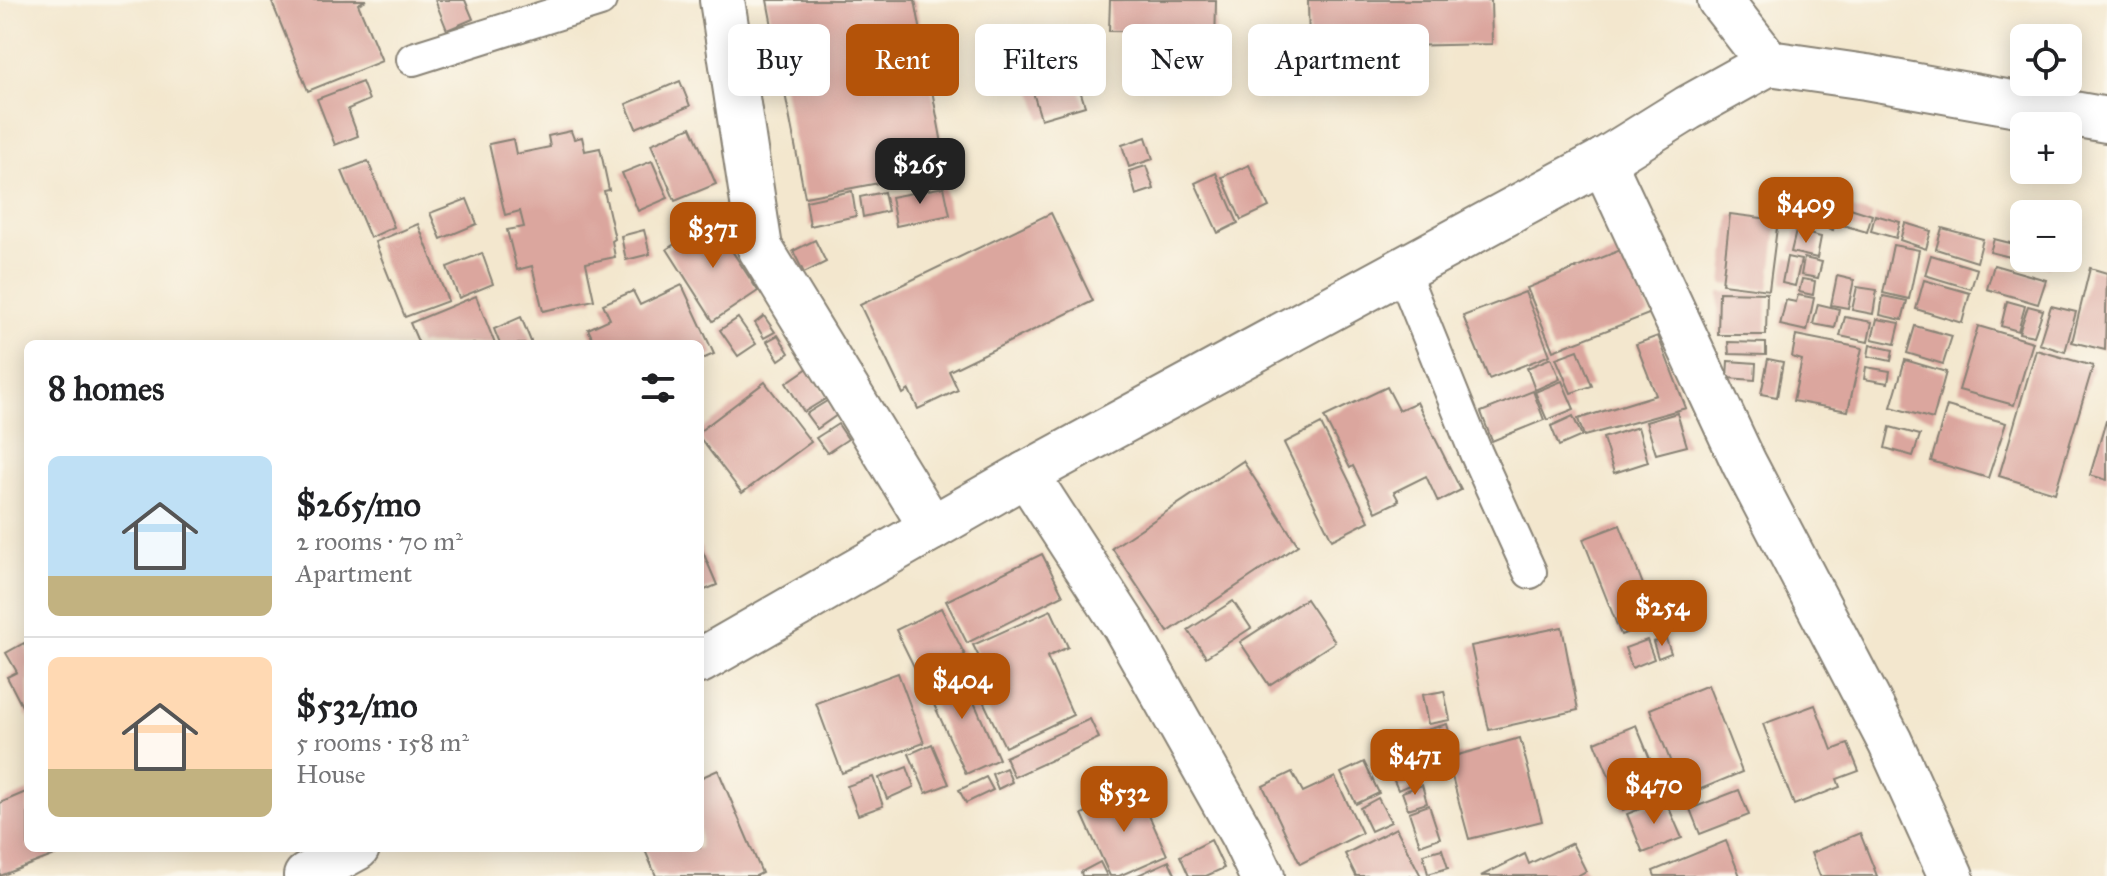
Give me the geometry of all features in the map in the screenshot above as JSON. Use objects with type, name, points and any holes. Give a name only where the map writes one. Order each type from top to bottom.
[{"type":"street","points":[[722,0],[760,248],[932,528]]},
{"type":"street","points":[[1720,0],[1769,63]]},
{"type":"street","points":[[704,659],[1026,474],[1603,161],[1688,108],[1769,63],[2107,120]]},
{"type":"street","points":[[1603,161],[1744,463],[1890,742],[1951,876]]},
{"type":"street","points":[[1026,474],[1124,625],[1243,836],[1262,876]]},
{"type":"street","points":[[306,876],[350,852]]},
{"type":"lane","points":[[413,59],[600,0]]},
{"type":"lane","points":[[1402,270],[1476,453],[1530,572]]},
{"type":"building","points":[[271,0],[366,0],[358,4],[382,61],[308,91]]},
{"type":"building","points":[[435,0],[465,0],[473,19],[447,30]]},
{"type":"building","points":[[767,0],[915,0],[920,24],[846,24],[846,96],[933,96],[947,170],[805,197],[786,96],[830,96],[830,24],[772,24]]},
{"type":"building","points":[[1110,0],[1216,0],[1216,24],[1122,24],[1122,31],[1109,31]]},
{"type":"building","points":[[1308,0],[1491,0],[1492,44],[1429,45],[1429,24],[1308,24]]},
{"type":"building","points":[[680,81],[690,106],[636,128],[626,104]]},
{"type":"building","points":[[362,82],[369,100],[348,109],[358,136],[335,145],[317,99]]},
{"type":"building","points":[[1034,96],[1082,96],[1085,106],[1041,119]]},
{"type":"building","points":[[691,127],[716,184],[675,201],[651,144]]},
{"type":"building","points":[[571,131],[574,139],[582,137],[585,151],[600,148],[609,190],[604,191],[615,239],[612,241],[615,257],[586,263],[594,300],[543,311],[532,266],[517,270],[507,230],[524,227],[520,211],[505,215],[489,144],[513,139],[516,154],[550,147],[548,136]]},
{"type":"building","points":[[1146,137],[1153,159],[1129,167],[1122,145]]},
{"type":"building","points":[[368,161],[394,227],[370,238],[342,171]]},
{"type":"building","points":[[652,161],[668,198],[638,211],[622,173]]},
{"type":"building","points":[[1249,165],[1269,207],[1241,220],[1222,177]]},
{"type":"building","points":[[1146,166],[1154,189],[1136,195],[1129,171]]},
{"type":"building","points":[[1216,173],[1238,223],[1218,233],[1195,183]]},
{"type":"building","points":[[944,187],[950,215],[896,226],[891,197]]},
{"type":"building","points":[[852,191],[856,216],[810,226],[806,201]]},
{"type":"building","points":[[884,192],[888,211],[863,217],[860,197]]},
{"type":"building","points":[[467,199],[477,224],[441,239],[430,213]]},
{"type":"building","points":[[1805,205],[1838,214],[1833,230],[1800,219]]},
{"type":"building","points":[[1844,206],[1872,215],[1867,232],[1839,224]]},
{"type":"building","points":[[1051,213],[1093,301],[949,371],[958,390],[918,409],[909,390],[903,394],[860,305]]},
{"type":"building","points":[[1730,214],[1778,220],[1769,290],[1722,284]]},
{"type":"building","points":[[1875,215],[1900,222],[1896,238],[1871,231]]},
{"type":"building","points":[[712,220],[758,291],[713,321],[667,249]]},
{"type":"building","points":[[1905,223],[1931,231],[1926,249],[1900,240]]},
{"type":"building","points":[[418,224],[448,301],[405,317],[375,242]]},
{"type":"building","points":[[1942,228],[1983,239],[1977,262],[1936,249]]},
{"type":"building","points":[[644,230],[650,254],[626,260],[621,236]]},
{"type":"building","points":[[1796,231],[1821,237],[1817,258],[1791,252]]},
{"type":"building","points":[[1994,239],[2010,243],[2010,257],[1990,252]]},
{"type":"building","points":[[815,240],[826,262],[804,273],[793,251]]},
{"type":"building","points":[[1893,245],[1919,250],[1909,299],[1883,293]]},
{"type":"building","points":[[1623,249],[1649,314],[1553,351],[1527,288]]},
{"type":"building","points":[[482,253],[493,284],[459,298],[447,267]]},
{"type":"building","points":[[1931,255],[1977,269],[1971,289],[1925,275]]},
{"type":"building","points":[[1787,257],[1801,260],[1795,286],[1782,283]]},
{"type":"building","points":[[1804,258],[1822,262],[1818,278],[1801,275]]},
{"type":"building","points":[[1994,265],[2046,280],[2038,304],[1987,289]]},
{"type":"building","points":[[2090,268],[2107,273],[2105,350],[2072,342]]},
{"type":"building","points":[[1837,276],[1854,280],[1848,308],[1831,305]]},
{"type":"building","points":[[1802,279],[1815,281],[1813,295],[1799,292]]},
{"type":"building","points":[[1924,280],[1970,293],[1962,323],[1916,309]]},
{"type":"building","points":[[682,285],[714,354],[704,358],[704,340],[593,340],[588,329],[610,319],[603,304],[633,291],[640,305]]},
{"type":"building","points":[[1857,287],[1877,290],[1873,314],[1852,310]]},
{"type":"building","points":[[1525,292],[1550,355],[1489,379],[1463,316]]},
{"type":"building","points":[[1719,292],[1767,293],[1766,335],[1718,335]]},
{"type":"building","points":[[1798,295],[1814,298],[1807,331],[1780,325],[1786,300],[1796,302]]},
{"type":"building","points":[[476,296],[493,340],[417,340],[410,323]]},
{"type":"building","points":[[1883,296],[1907,301],[1902,320],[1880,315]]},
{"type":"building","points":[[2007,301],[2025,306],[2018,331],[2001,326]]},
{"type":"building","points":[[1818,304],[1839,309],[1835,328],[1813,324]]},
{"type":"building","points":[[2028,306],[2043,310],[2034,336],[2019,333]]},
{"type":"building","points":[[2051,306],[2076,312],[2065,352],[2039,344]]},
{"type":"building","points":[[764,316],[775,332],[764,338],[755,323]]},
{"type":"building","points":[[521,317],[530,340],[498,340],[494,329]]},
{"type":"building","points":[[1845,317],[1872,322],[1868,342],[1840,336]]},
{"type":"building","points":[[738,318],[756,344],[738,356],[720,330]]},
{"type":"building","points":[[1877,319],[1900,323],[1895,344],[1872,339]]},
{"type":"building","points":[[1915,326],[1952,336],[1943,364],[1907,353]]},
{"type":"building","points":[[1978,326],[2033,342],[2014,405],[1959,390]]},
{"type":"building","points":[[778,335],[789,353],[779,360],[767,341]]},
{"type":"building","points":[[1796,335],[1862,348],[1848,411],[1793,401],[1802,360],[1792,357]]},
{"type":"building","points":[[1658,336],[1686,408],[1584,436],[1578,419],[1656,395],[1636,344]]},
{"type":"building","points":[[1728,342],[1766,343],[1766,355],[1729,354]]},
{"type":"building","points":[[1870,345],[1893,350],[1891,361],[1868,356]]},
{"type":"building","points":[[1578,350],[1592,386],[1571,393],[1556,358]]},
{"type":"building","points":[[2036,350],[2093,366],[2055,493],[1999,476]]},
{"type":"building","points":[[1551,358],[1560,379],[1535,390],[1527,368]]},
{"type":"building","points":[[1768,359],[1783,362],[1777,397],[1761,394]]},
{"type":"building","points":[[1905,360],[1946,372],[1933,419],[1891,407]]},
{"type":"building","points":[[1728,361],[1756,363],[1755,380],[1727,378]]},
{"type":"building","points":[[1866,367],[1890,371],[1888,383],[1864,379]]},
{"type":"building","points":[[808,368],[827,398],[804,412],[786,383]]},
{"type":"building","points":[[1562,381],[1574,409],[1547,420],[1535,392]]},
{"type":"building","points":[[765,382],[811,442],[742,493],[704,443],[704,428]]},
{"type":"building","points":[[1387,387],[1399,410],[1417,402],[1461,490],[1438,502],[1426,476],[1394,492],[1399,501],[1376,512],[1324,417]]},
{"type":"building","points":[[1533,391],[1544,420],[1492,441],[1481,412]]},
{"type":"building","points":[[827,401],[837,415],[817,429],[806,414]]},
{"type":"building","points":[[1947,406],[2006,423],[1988,478],[1931,461]]},
{"type":"building","points":[[1677,413],[1687,446],[1656,454],[1646,422]]},
{"type":"building","points":[[1573,416],[1582,436],[1559,446],[1551,426]]},
{"type":"building","points":[[2107,421],[2107,480],[2090,475]]},
{"type":"building","points":[[838,424],[848,439],[827,453],[816,438]]},
{"type":"building","points":[[1321,424],[1369,521],[1332,540],[1284,443]]},
{"type":"building","points":[[1638,427],[1648,462],[1614,473],[1603,438]]},
{"type":"building","points":[[1890,427],[1920,435],[1913,456],[1885,448]]},
{"type":"building","points":[[1243,461],[1298,545],[1168,632],[1112,548]]},
{"type":"building","points":[[1620,525],[1657,621],[1621,635],[1583,539]]},
{"type":"building","points":[[704,554],[717,585],[704,590]]},
{"type":"building","points":[[1042,554],[1063,595],[967,643],[946,601]]},
{"type":"building","points":[[1306,599],[1335,642],[1269,685],[1240,642]]},
{"type":"building","points":[[1233,601],[1251,628],[1206,657],[1188,630]]},
{"type":"building","points":[[941,608],[965,655],[919,677],[896,630]]},
{"type":"building","points":[[1051,610],[1068,647],[1047,657],[1073,715],[1005,747],[966,665],[980,659],[973,645]]},
{"type":"building","points":[[1562,627],[1578,710],[1489,730],[1471,646]]},
{"type":"building","points":[[1666,639],[1671,653],[1658,658],[1653,642]]},
{"type":"building","points":[[1647,640],[1654,659],[1632,668],[1625,648]]},
{"type":"building","points":[[24,643],[24,710],[7,677],[17,672],[6,653]]},
{"type":"building","points":[[959,668],[999,759],[966,774],[924,683]]},
{"type":"building","points":[[898,673],[924,743],[842,773],[816,703]]},
{"type":"building","points":[[1708,685],[1742,772],[1684,796],[1650,709]]},
{"type":"building","points":[[1444,691],[1450,720],[1428,724],[1422,695]]},
{"type":"building","points":[[1815,705],[1832,750],[1848,744],[1859,771],[1837,779],[1840,787],[1794,805],[1763,724]]},
{"type":"building","points":[[1090,719],[1099,738],[1014,777],[1005,757]]},
{"type":"building","points":[[1447,724],[1453,746],[1429,753],[1423,731]]},
{"type":"building","points":[[1636,725],[1664,793],[1623,810],[1595,742]]},
{"type":"building","points":[[1520,738],[1542,821],[1469,839],[1447,758]]},
{"type":"building","points":[[932,744],[949,784],[926,793],[909,754]]},
{"type":"building","points":[[1364,762],[1379,793],[1356,804],[1341,773]]},
{"type":"building","points":[[907,767],[914,787],[887,799],[879,778]]},
{"type":"building","points":[[1412,767],[1418,781],[1398,790],[1392,776]]},
{"type":"building","points":[[1006,768],[1012,782],[998,789],[992,774]]},
{"type":"building","points":[[718,770],[762,873],[756,876],[656,876],[646,852],[704,852],[704,776]]},
{"type":"building","points":[[1292,772],[1303,792],[1335,777],[1362,833],[1300,864],[1263,786]]},
{"type":"building","points":[[873,777],[883,806],[858,815],[847,786]]},
{"type":"building","points":[[986,777],[993,790],[966,803],[959,790]]},
{"type":"building","points":[[1422,785],[1427,803],[1408,809],[1402,792]]},
{"type":"building","points":[[1137,789],[1167,855],[1119,876],[1110,876],[1082,814]]},
{"type":"building","points":[[1739,790],[1749,815],[1700,834],[1690,809]]},
{"type":"building","points":[[24,793],[24,852],[63,852],[0,876],[0,803]]},
{"type":"building","points":[[1378,798],[1391,822],[1371,831],[1360,808]]},
{"type":"building","points":[[1665,799],[1682,838],[1643,853],[1627,814]]},
{"type":"building","points":[[1429,805],[1440,838],[1420,845],[1409,812]]},
{"type":"building","points":[[1396,828],[1421,876],[1356,876],[1345,854]]},
{"type":"building","points":[[1860,833],[1877,876],[1820,876],[1811,853]]},
{"type":"building","points":[[1211,840],[1224,868],[1206,876],[1189,876],[1180,856]]},
{"type":"building","points":[[1726,841],[1740,876],[1655,876],[1653,871]]},
{"type":"building","points":[[1572,843],[1586,871],[1577,876],[1481,876],[1525,854],[1529,864]]},
{"type":"building","points":[[1442,849],[1448,868],[1428,874],[1423,854]]},
{"type":"building","points":[[1169,861],[1176,876],[1136,876]]},
{"type":"building","points":[[1100,862],[1107,876],[1082,876],[1081,872]]}]
